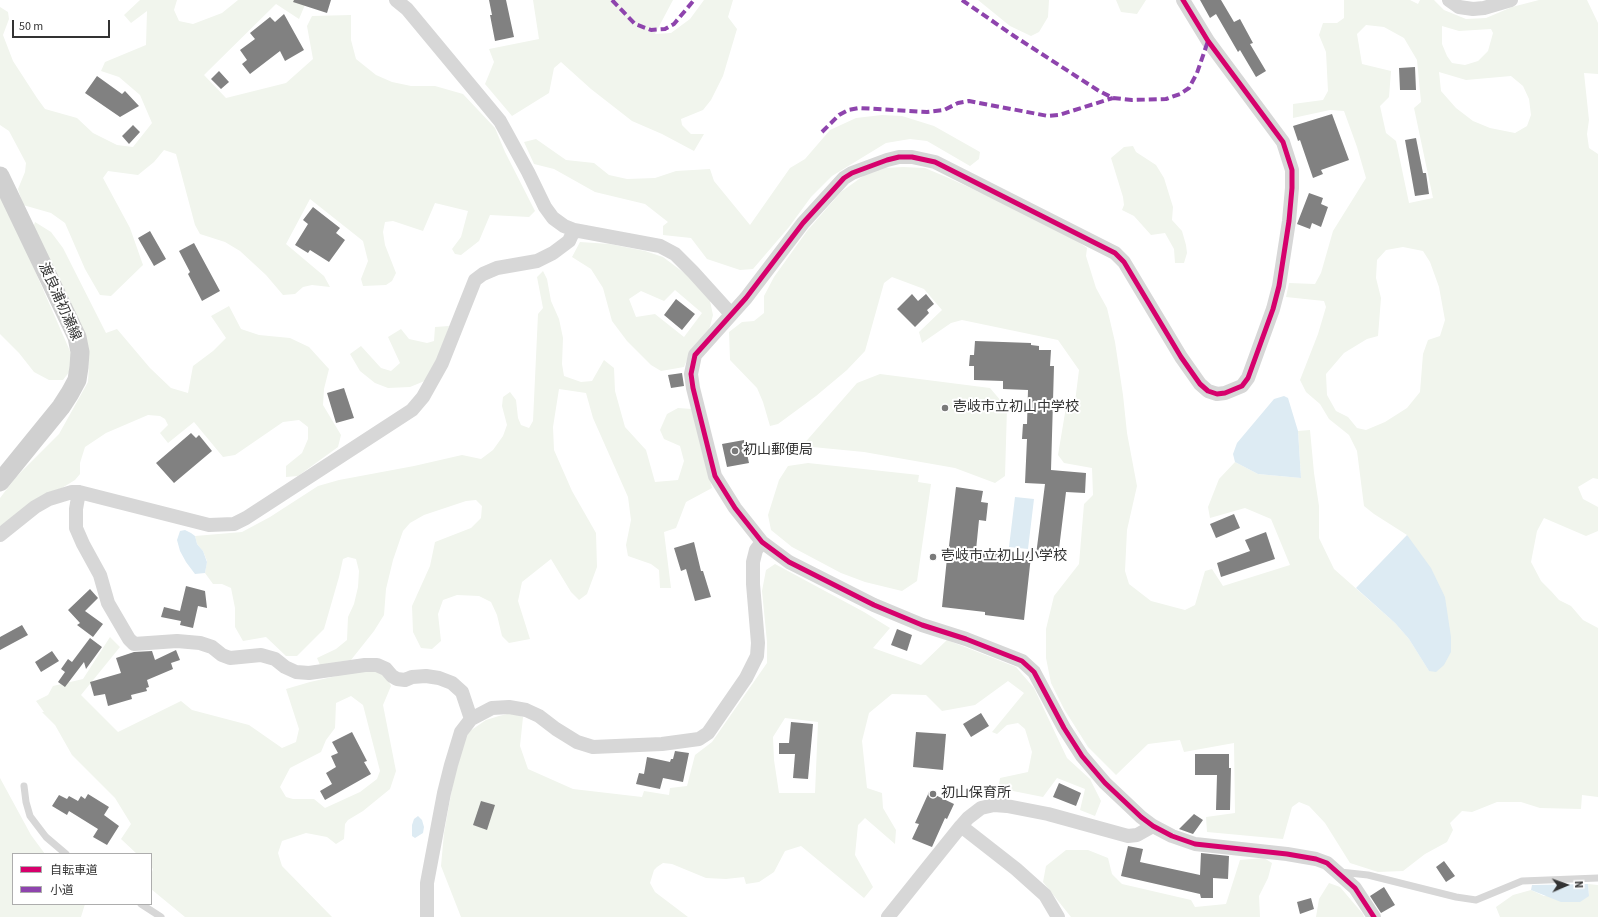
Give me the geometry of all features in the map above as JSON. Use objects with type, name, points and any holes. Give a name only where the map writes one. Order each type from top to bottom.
[{"type":"main road","name":"渡良浦初瀬線","points":[[0,176],[77,337],[80,352],[77,380],[62,407],[0,482]]},
{"type":"street","points":[[1183,0],[1208,41],[1283,142],[1292,170],[1290,208],[1279,286],[1273,309],[1248,378],[1242,386],[1225,393],[1217,394],[1208,391],[1200,384],[1181,357],[1124,262],[1115,253],[935,162],[912,157],[899,157],[887,160],[852,173],[844,178],[803,223],[746,298],[695,355],[690,374],[715,476],[735,508],[762,542],[789,562],[874,605],[922,625],[966,639],[1022,661],[1034,672],[1064,728],[1082,756],[1105,783],[1141,817],[1153,826],[1172,836],[1196,844],[1316,858],[1327,863],[1338,871],[1355,888],[1374,917]]},
{"type":"street","points":[[1449,0],[1459,7],[1473,9],[1484,8],[1511,0]]},
{"type":"street","points":[[404,3],[500,121],[528,172],[544,207],[553,218],[564,226],[574,230],[660,246],[675,254],[694,272],[731,314]]},
{"type":"street","points":[[0,535],[35,507],[49,498],[61,494],[79,492],[209,525],[234,524],[246,518],[412,410],[423,397],[442,364],[475,280],[483,274],[496,268],[537,261],[553,253],[569,241],[574,230]]},
{"type":"street","points":[[79,492],[76,509],[76,528],[100,575],[108,603],[129,639],[134,644],[177,641],[200,643],[212,647],[222,655],[230,658],[261,655],[275,659],[296,672],[309,673],[365,665],[377,665],[386,669],[397,679],[405,680],[412,677],[426,676],[439,678],[452,683],[462,692],[471,719]]},
{"type":"street","points":[[427,917],[427,883],[444,793],[461,732],[471,719],[492,708],[526,710],[539,716],[577,742],[593,747],[662,744],[699,739],[708,733],[746,678],[757,656],[758,643],[753,584],[753,562],[756,550],[762,542]]},
{"type":"street","points":[[888,917],[961,826],[968,818],[982,808],[994,805],[1007,806],[1048,814],[1128,836],[1137,835],[1153,826]]},
{"type":"street","points":[[961,826],[1016,869],[1045,896],[1058,917]]},
{"type":"lane","points":[[24,786],[30,816],[46,837],[65,853]]},
{"type":"lane","points":[[1338,871],[1368,875],[1456,897],[1476,900],[1522,881],[1598,878]]},
{"type":"lane","points":[[143,905],[161,917]]},
{"type":"shaded area","points":[[140,0],[177,0],[174,10],[179,21],[193,24],[222,13],[238,0],[307,0],[299,19],[276,4],[204,75],[226,98],[286,83],[313,59],[307,26],[312,16],[351,15],[351,40],[356,59],[376,75],[392,82],[411,86],[435,86],[463,94],[495,128],[505,152],[535,211],[529,217],[490,215],[479,241],[461,255],[455,254],[452,249],[461,237],[468,211],[435,203],[423,231],[393,221],[385,222],[383,232],[385,245],[396,273],[392,281],[386,285],[363,286],[361,279],[368,261],[363,241],[310,199],[286,244],[324,276],[330,287],[312,285],[303,287],[295,294],[283,295],[266,275],[240,251],[225,242],[200,234],[195,225],[176,154],[164,150],[154,162],[138,175],[108,171],[103,178],[130,228],[143,265],[111,296],[100,295],[85,269],[65,223],[51,213],[23,205],[18,189],[25,172],[26,163],[9,131],[0,125],[0,7],[8,12],[9,19],[3,35],[13,61],[45,109],[77,118],[93,133],[117,145],[133,147],[152,123],[140,95],[119,77],[101,71],[105,62],[146,45],[147,11],[131,23],[124,15]]},
{"type":"shaded area","points":[[533,0],[673,0],[655,34],[671,33],[690,19],[704,0],[733,0],[728,17],[737,29],[723,76],[711,100],[703,110],[681,119],[682,125],[691,134],[704,134],[694,151],[662,134],[632,121],[591,89],[561,62],[554,68],[549,93],[512,116],[485,84],[494,62],[489,49],[539,39]]},
{"type":"shaded area","points":[[978,0],[1049,0],[1048,17],[1039,32],[1031,36],[1010,26]]},
{"type":"shaded area","points":[[1116,0],[1146,0],[1137,14],[1121,12]]},
{"type":"shaded area","points":[[1344,0],[1410,0],[1418,4],[1420,0],[1434,0],[1444,10],[1466,19],[1486,18],[1512,7],[1539,0],[1587,0],[1598,23],[1598,74],[1584,73],[1589,120],[1587,134],[1589,148],[1598,154],[1598,479],[1593,478],[1578,487],[1583,499],[1598,507],[1598,531],[1586,536],[1544,518],[1537,531],[1531,562],[1541,581],[1559,600],[1571,606],[1583,620],[1598,628],[1598,797],[1582,795],[1581,809],[1540,808],[1521,802],[1497,802],[1472,812],[1462,811],[1450,823],[1453,830],[1447,842],[1425,854],[1403,871],[1378,872],[1350,863],[1325,823],[1309,806],[1299,802],[1292,807],[1283,839],[1207,832],[1206,817],[1235,813],[1234,743],[1184,752],[1180,740],[1148,744],[1116,775],[1088,747],[1064,709],[1051,683],[1046,658],[1046,629],[1054,596],[1079,564],[1084,504],[1093,495],[1092,468],[1064,463],[1058,455],[1066,407],[1075,402],[1079,370],[1058,340],[962,320],[951,323],[922,343],[919,332],[942,310],[924,289],[892,277],[884,283],[865,351],[847,370],[816,396],[778,424],[770,426],[757,388],[730,360],[729,332],[742,322],[754,321],[764,313],[764,296],[774,277],[807,231],[841,192],[866,174],[885,168],[925,168],[951,179],[1063,231],[1087,248],[1086,256],[1096,288],[1107,308],[1115,342],[1127,433],[1137,486],[1127,530],[1125,571],[1129,584],[1151,601],[1185,610],[1195,605],[1205,571],[1212,569],[1223,586],[1290,565],[1271,519],[1245,508],[1210,518],[1208,507],[1219,479],[1235,462],[1258,474],[1301,478],[1298,431],[1310,430],[1319,506],[1319,538],[1334,569],[1395,623],[1409,639],[1429,671],[1407,535],[1364,506],[1357,451],[1349,435],[1329,419],[1320,404],[1306,392],[1300,380],[1318,334],[1326,307],[1324,301],[1286,297],[1289,283],[1315,284],[1321,273],[1333,231],[1366,178],[1344,111],[1330,110],[1293,118],[1293,104],[1323,100],[1328,91],[1326,52],[1319,35],[1323,23],[1337,23],[1344,18]],"holes":[[[1366,25],[1384,27],[1404,38],[1417,60],[1421,102],[1414,108],[1433,198],[1409,203],[1396,141],[1386,133],[1380,106],[1389,97],[1391,71],[1362,64],[1357,34]],[[1442,26],[1459,31],[1491,29],[1493,33],[1488,51],[1478,61],[1465,65],[1452,63],[1442,44]],[[1439,72],[1466,80],[1511,76],[1523,86],[1529,99],[1531,115],[1527,126],[1515,133],[1490,128],[1473,121],[1456,108],[1441,91]],[[1403,247],[1423,251],[1430,262],[1439,287],[1445,320],[1440,336],[1428,340],[1423,354],[1420,392],[1407,408],[1385,422],[1366,430],[1357,428],[1348,417],[1336,411],[1327,395],[1326,374],[1344,353],[1367,339],[1378,336],[1381,298],[1376,278],[1377,260],[1386,250]]]},
{"type":"shaded area","points":[[882,115],[902,116],[934,126],[980,152],[979,159],[970,166],[927,141],[910,139],[886,143],[832,176],[811,197],[789,227],[753,269],[740,270],[707,259],[691,238],[663,235],[663,226],[668,222],[645,204],[595,192],[554,169],[534,164],[524,142],[536,139],[566,160],[594,163],[609,175],[627,179],[655,178],[676,171],[710,169],[714,181],[750,225],[790,168],[805,159],[830,130],[856,118]]},
{"type":"shaded area","points":[[1133,146],[1136,152],[1156,165],[1164,178],[1173,207],[1172,220],[1182,231],[1186,245],[1187,253],[1184,263],[1175,263],[1174,249],[1165,233],[1151,235],[1134,216],[1122,210],[1124,205],[1123,197],[1111,158],[1124,147]]},
{"type":"shaded area","points":[[0,196],[21,239],[73,358],[70,371],[63,380],[49,380],[34,372],[19,353],[0,334]]},
{"type":"shaded area","points":[[35,222],[51,232],[63,248],[106,333],[117,329],[150,368],[171,388],[188,393],[193,366],[213,351],[226,338],[211,316],[229,306],[241,329],[259,335],[290,338],[309,347],[329,369],[324,389],[323,405],[341,435],[338,447],[298,476],[286,477],[286,466],[302,453],[308,439],[308,427],[299,420],[283,422],[235,455],[223,457],[194,422],[168,443],[160,433],[168,425],[165,419],[160,416],[148,415],[106,433],[85,447],[80,463],[80,474],[75,480],[0,526],[0,498],[16,477],[59,434],[88,382],[89,363],[87,344],[32,231]]},
{"type":"shaded area","points":[[580,242],[610,244],[645,251],[663,257],[695,281],[710,301],[713,315],[709,330],[692,348],[684,367],[661,371],[651,365],[627,341],[612,321],[603,288],[591,269],[572,257]],"holes":[[[675,290],[702,313],[684,337],[655,314],[636,317],[629,299],[641,291],[664,301]]]},
{"type":"shaded area","points":[[543,271],[547,279],[551,301],[559,319],[563,338],[562,364],[564,376],[581,382],[592,381],[604,360],[614,368],[615,391],[625,427],[646,450],[655,482],[678,480],[684,461],[680,446],[664,439],[660,430],[667,414],[678,408],[692,409],[712,488],[686,502],[676,528],[664,532],[671,588],[660,588],[659,570],[651,564],[628,556],[626,545],[631,520],[628,497],[593,418],[586,393],[559,389],[553,427],[554,450],[572,491],[596,533],[597,567],[587,594],[579,600],[571,592],[551,559],[522,582],[518,601],[530,639],[509,643],[502,636],[497,615],[491,602],[479,596],[457,595],[443,600],[438,614],[441,641],[432,649],[421,648],[413,632],[412,606],[430,566],[435,542],[471,528],[481,518],[482,506],[476,500],[466,501],[424,515],[410,523],[403,531],[393,560],[386,589],[384,615],[374,631],[351,660],[320,665],[317,658],[336,649],[347,640],[348,617],[354,604],[358,587],[359,571],[356,559],[348,557],[343,559],[324,629],[297,656],[286,656],[266,637],[243,641],[235,627],[235,608],[231,588],[222,584],[213,584],[205,573],[207,561],[203,551],[197,544],[195,536],[242,532],[270,517],[318,486],[339,480],[414,466],[462,455],[481,459],[493,450],[503,436],[507,425],[502,406],[503,397],[510,392],[516,400],[518,418],[521,425],[529,428],[533,421],[538,314],[543,308],[537,277]]},
{"type":"shaded area","points":[[449,326],[439,358],[427,380],[410,387],[388,388],[375,383],[360,371],[350,354],[361,346],[381,368],[391,371],[400,363],[388,337],[401,329],[409,339],[427,343],[434,341],[435,327]]},
{"type":"shaded area","points":[[880,374],[990,388],[1007,408],[1005,476],[995,483],[955,468],[864,452],[802,446],[857,383]]},
{"type":"shaded area","points":[[1284,396],[1288,398],[1298,431],[1301,478],[1258,474],[1235,462],[1233,454],[1237,443],[1274,399]]},
{"type":"shaded area","points":[[808,463],[919,475],[918,482],[931,484],[917,581],[902,591],[865,582],[841,573],[792,547],[771,530],[768,515],[779,480],[788,466]]},
{"type":"shaded area","points":[[1015,497],[1034,499],[1028,549],[1009,547]]},
{"type":"shaded area","points":[[185,530],[195,536],[197,544],[203,551],[207,562],[205,573],[195,574],[180,551],[177,540],[180,531]]},
{"type":"shaded area","points":[[1407,535],[1431,568],[1445,597],[1451,637],[1451,652],[1444,665],[1436,672],[1429,671],[1409,639],[1395,623],[1356,588]]},
{"type":"shaded area","points":[[775,564],[864,612],[890,628],[873,648],[921,665],[947,640],[1016,667],[1034,688],[1067,758],[1090,779],[1101,801],[1095,816],[1080,810],[1085,789],[1057,778],[1043,797],[998,788],[1000,778],[1028,772],[1032,752],[1025,729],[1018,723],[1007,725],[997,734],[992,732],[1024,693],[1008,681],[975,705],[942,711],[926,695],[892,694],[869,713],[862,741],[867,788],[882,793],[883,808],[896,830],[895,844],[865,818],[858,825],[855,855],[873,887],[864,898],[801,846],[785,851],[774,872],[759,882],[746,884],[744,877],[726,879],[706,878],[672,864],[663,863],[654,870],[650,883],[655,892],[688,917],[461,917],[441,866],[444,833],[460,745],[470,731],[486,720],[499,716],[511,713],[523,717],[520,746],[528,769],[573,789],[642,797],[644,791],[669,795],[670,788],[687,786],[695,755],[712,742],[767,663],[767,642],[762,591],[766,570]],"holes":[[[785,718],[818,722],[815,793],[779,793],[774,760],[773,737]]]},
{"type":"shaded area","points":[[110,637],[120,647],[81,695],[118,732],[181,701],[192,710],[249,725],[282,748],[296,742],[299,729],[286,689],[363,670],[377,669],[387,678],[391,686],[383,705],[396,771],[390,789],[363,811],[348,820],[345,824],[344,839],[336,844],[327,837],[306,833],[282,841],[278,853],[282,866],[332,917],[185,917],[152,890],[152,853],[136,853],[121,839],[131,824],[115,798],[72,755],[55,725],[42,712],[44,712],[36,701],[48,695],[53,686],[83,679]],"holes":[[[351,696],[363,705],[380,771],[377,779],[360,792],[325,808],[314,799],[293,799],[286,797],[280,787],[290,768],[321,752],[326,740],[335,728],[336,703]]]},
{"type":"shaded area","points":[[0,778],[31,835],[44,853],[12,853],[12,905],[85,905],[81,917],[0,917]]},
{"type":"shaded area","points":[[418,816],[422,820],[424,827],[423,833],[415,838],[412,836],[412,825],[414,819]]},
{"type":"shaded area","points":[[1066,850],[1088,850],[1108,858],[1112,874],[1122,884],[1191,900],[1195,907],[1226,904],[1240,860],[1264,858],[1272,863],[1268,878],[1259,896],[1260,917],[1071,917],[1043,882],[1046,866]]},
{"type":"shaded area","points":[[1329,883],[1340,887],[1364,917],[1316,917],[1319,899]]},
{"type":"shaded area","points":[[1588,884],[1598,885],[1598,917],[1500,917],[1496,907],[1513,895],[1531,890],[1544,896],[1589,896]]},
{"type":"shaded area","points":[[1588,884],[1589,896],[1580,902],[1561,902],[1531,890],[1532,885]]},
{"type":"building","points":[[294,0],[331,0],[327,13],[293,2]]},
{"type":"building","points":[[489,0],[506,0],[514,37],[495,41]]},
{"type":"building","points":[[1200,0],[1221,0],[1234,22],[1240,19],[1253,43],[1250,44],[1266,71],[1256,77],[1240,50],[1238,52],[1216,14],[1210,18]]},
{"type":"building","points":[[284,14],[304,50],[285,61],[280,51],[250,74],[242,64],[247,60],[240,50],[255,39],[250,33],[270,17],[275,22]]},
{"type":"building","points":[[1415,67],[1416,90],[1400,90],[1399,68]]},
{"type":"building","points":[[219,71],[229,82],[221,89],[211,79]]},
{"type":"building","points":[[97,76],[122,94],[125,91],[139,106],[120,117],[85,93]]},
{"type":"building","points":[[1332,114],[1349,160],[1321,170],[1323,174],[1313,178],[1300,140],[1298,141],[1293,126]]},
{"type":"building","points":[[133,125],[140,132],[129,144],[122,136]]},
{"type":"building","points":[[1416,138],[1423,173],[1426,173],[1429,194],[1415,196],[1405,140]]},
{"type":"building","points":[[1309,193],[1323,198],[1321,204],[1328,207],[1321,227],[1312,223],[1310,229],[1297,224]]},
{"type":"building","points":[[313,207],[340,228],[336,233],[345,240],[329,262],[310,250],[308,253],[295,245],[308,224],[303,220]]},
{"type":"building","points":[[150,231],[166,259],[154,266],[138,238]]},
{"type":"building","points":[[194,243],[220,291],[202,301],[188,274],[190,272],[179,251]]},
{"type":"building","points":[[912,294],[918,301],[926,294],[934,304],[927,310],[929,313],[915,327],[897,309]]},
{"type":"building","points":[[676,299],[695,314],[682,330],[664,315]]},
{"type":"building","points":[[975,341],[1031,343],[1031,345],[1039,346],[1039,350],[1051,350],[1050,366],[1054,366],[1051,470],[1086,473],[1085,493],[1066,492],[1058,557],[1036,555],[1045,484],[1025,483],[1027,439],[1022,439],[1023,424],[1027,424],[1028,390],[1003,389],[1003,381],[974,380],[974,366],[969,366],[970,355],[974,355]]},
{"type":"building","points":[[682,373],[684,386],[671,388],[668,375]]},
{"type":"building","points":[[344,388],[354,418],[336,423],[327,393]]},
{"type":"building","points":[[191,433],[196,438],[199,435],[212,451],[174,483],[156,463]]},
{"type":"building","points":[[744,440],[749,463],[727,467],[722,444]]},
{"type":"building","points":[[956,487],[983,491],[981,502],[988,503],[986,521],[979,520],[976,550],[1031,556],[1024,620],[985,615],[985,612],[942,607],[947,546],[949,546]]},
{"type":"building","points":[[1234,514],[1240,528],[1216,538],[1210,524]]},
{"type":"building","points":[[1266,532],[1275,559],[1221,577],[1217,563],[1250,551],[1245,540]]},
{"type":"building","points":[[694,542],[701,571],[703,571],[711,597],[695,601],[686,569],[681,571],[674,548]]},
{"type":"building","points":[[186,586],[205,591],[207,608],[198,606],[193,628],[180,625],[181,621],[161,617],[164,607],[180,611]]},
{"type":"building","points":[[90,589],[98,598],[85,611],[103,624],[93,637],[77,625],[80,623],[68,610]]},
{"type":"building","points":[[22,625],[28,635],[0,650],[0,637]]},
{"type":"building","points":[[897,629],[912,635],[907,651],[891,645]]},
{"type":"building","points":[[90,638],[102,647],[86,669],[84,662],[65,687],[58,682],[65,672],[61,669],[68,659],[72,662]]},
{"type":"building","points":[[176,650],[180,660],[171,663],[173,669],[147,680],[149,687],[146,688],[147,691],[131,695],[132,699],[108,706],[105,694],[94,696],[90,682],[121,673],[116,658],[134,652],[152,651],[155,660]]},
{"type":"building","points":[[52,651],[59,661],[41,672],[35,662]]},
{"type":"building","points":[[981,713],[989,726],[971,737],[963,724]]},
{"type":"building","points":[[791,722],[813,724],[808,779],[793,778],[795,754],[779,754],[779,743],[789,743]]},
{"type":"building","points":[[352,732],[367,761],[364,762],[371,774],[325,800],[320,791],[332,784],[326,773],[336,767],[331,756],[338,753],[332,742]]},
{"type":"building","points":[[916,732],[946,734],[943,770],[913,767]]},
{"type":"building","points":[[675,751],[689,753],[683,782],[663,778],[660,789],[636,784],[639,773],[644,774],[647,757],[670,762],[671,759],[673,759]]},
{"type":"building","points":[[1195,754],[1229,754],[1229,768],[1231,768],[1230,810],[1216,810],[1217,775],[1195,775]]},
{"type":"building","points":[[1059,783],[1081,793],[1076,806],[1053,797]]},
{"type":"building","points":[[929,792],[954,804],[947,819],[945,818],[932,847],[912,839],[919,824],[915,823]]},
{"type":"building","points":[[88,794],[109,807],[104,815],[119,826],[107,845],[93,837],[98,829],[69,811],[67,815],[52,806],[59,795],[67,799],[69,796],[78,801],[81,796],[85,799]]},
{"type":"building","points":[[481,801],[495,805],[487,830],[473,825]]},
{"type":"building","points":[[1194,814],[1203,820],[1193,834],[1179,829]]},
{"type":"building","points":[[1128,846],[1143,849],[1140,862],[1200,875],[1201,853],[1229,856],[1228,879],[1213,878],[1213,898],[1201,898],[1200,894],[1121,876]]},
{"type":"building","points":[[1444,861],[1455,876],[1446,882],[1436,867]]},
{"type":"building","points":[[1384,887],[1395,905],[1381,913],[1370,896]]},
{"type":"building","points":[[1311,898],[1314,909],[1300,914],[1297,902]]},
{"type":"marked path","points":[[612,0],[635,24],[651,30],[665,29],[674,24],[694,0]]},
{"type":"marked path","points":[[962,0],[1014,36],[1099,91],[1113,98],[1132,100],[1166,99],[1180,94],[1189,88],[1197,73],[1208,41]]},
{"type":"marked path","points":[[822,132],[839,115],[848,110],[859,108],[927,112],[944,110],[958,103],[969,101],[1048,116],[1059,115],[1113,98]]},
{"type":"cycle path","points":[[1183,0],[1208,41],[1283,142],[1292,170],[1289,221],[1279,286],[1273,309],[1248,378],[1242,386],[1225,393],[1217,394],[1208,391],[1200,384],[1181,357],[1124,262],[1115,253],[935,162],[912,157],[899,157],[852,173],[844,178],[803,223],[746,298],[695,355],[691,374],[693,388],[715,476],[735,508],[762,542],[789,562],[874,605],[922,625],[966,639],[1022,661],[1034,672],[1064,728],[1082,756],[1105,783],[1141,817],[1153,826],[1172,836],[1195,844],[1287,854],[1316,859],[1327,863],[1355,888],[1374,917]]},
{"type":"place","name":"壱岐市立初山中学校","points":[[945,408]]},
{"type":"place","name":"初山郵便局","points":[[735,451]]},
{"type":"place","name":"壱岐市立初山小学校","points":[[933,557]]},
{"type":"place","name":"初山保育所","points":[[933,794]]}]
